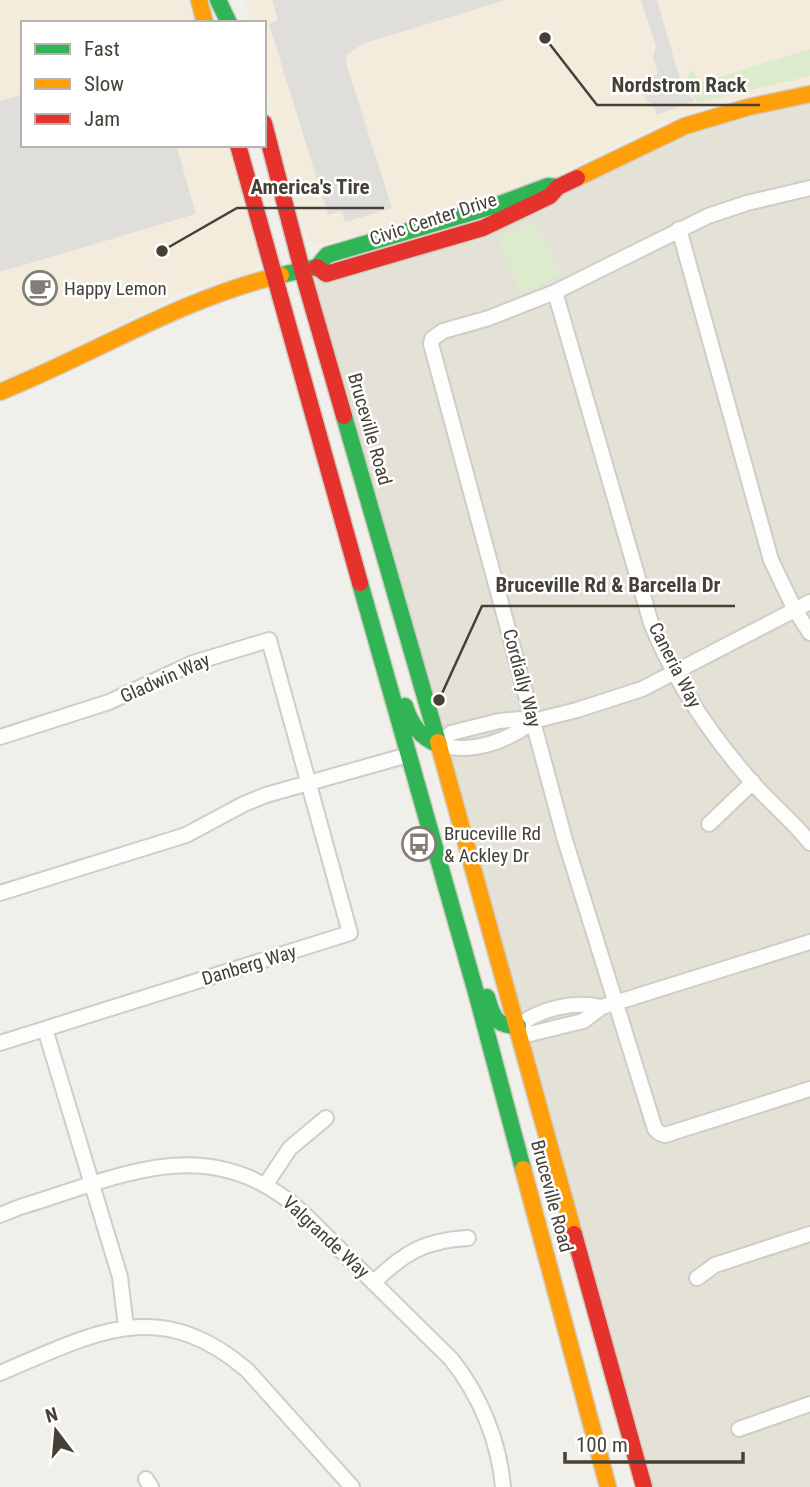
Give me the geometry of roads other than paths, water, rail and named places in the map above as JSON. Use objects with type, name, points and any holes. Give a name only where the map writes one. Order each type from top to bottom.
[{"type":"main road","points":[[199,0],[204,21]]},
{"type":"main road","points":[[218,0],[228,21]]},
{"type":"main road","points":[[232,0],[237,21]]},
{"type":"main road","name":"Civic Center Drive","points":[[0,392],[187,306],[310,268],[327,255],[500,204],[548,186],[558,187],[647,143],[696,123],[749,107],[810,94]]},
{"type":"main road","name":"Bruceville Road","points":[[266,129],[310,268],[644,1487]]},
{"type":"main road","name":"Bruceville Road","points":[[239,147],[480,1009],[608,1487]]},
{"type":"main road","name":"Bruceville Road","points":[[373,630],[395,668],[414,730],[421,737],[439,745]]},
{"type":"main road","name":"Bruceville Road","points":[[453,916],[473,953],[493,1017],[504,1026],[518,1026]]},
{"type":"street","name":"Cordially Way","points":[[809,191],[747,202],[679,229],[555,292],[489,318],[443,331],[432,338],[431,344],[609,1005],[655,1129],[665,1135],[810,1089]]},
{"type":"street","points":[[679,229],[771,560],[794,611],[810,634]]},
{"type":"street","name":"Caneria Way","points":[[555,292],[651,623],[660,645],[707,726],[753,782],[793,821],[810,843]]},
{"type":"street","points":[[439,745],[451,733],[499,721],[533,721],[614,699],[676,673],[810,602]]},
{"type":"street","name":"Gladwin Way","points":[[0,737],[109,702],[193,663],[269,640],[309,784]]},
{"type":"street","points":[[0,893],[186,835],[266,795],[408,755]]},
{"type":"street","points":[[709,824],[753,782]]},
{"type":"street","name":"Danberg Way","points":[[0,1043],[350,933],[309,784]]},
{"type":"street","points":[[518,1026],[530,1016],[569,1005],[609,1005],[810,942]]},
{"type":"street","points":[[46,1029],[120,1277],[127,1327]]},
{"type":"street","points":[[265,1184],[290,1148],[326,1118]]},
{"type":"street","name":"Valgrande Way","points":[[0,1215],[149,1168],[191,1164],[238,1172],[265,1184],[302,1211],[451,1359],[465,1377],[486,1418],[503,1487]]},
{"type":"street","points":[[697,1278],[715,1265],[810,1234]]},
{"type":"street","points":[[374,1282],[415,1249],[448,1239],[468,1238]]},
{"type":"street","points":[[0,1373],[91,1335],[127,1327],[173,1329],[195,1336],[230,1355],[247,1370],[352,1487]]},
{"type":"street","points":[[739,1429],[810,1404]]},
{"type":"place","name":"Nordstrom Rack","points":[[545,38]]},
{"type":"place","name":"America's Tire","points":[[162,251]]},
{"type":"place","name":"Happy Lemon","points":[[40,288]]},
{"type":"place","name":"Bruceville Rd & Barcella Dr","points":[[439,700]]},
{"type":"place","name":"Bruceville Rd & Ackley Dr","points":[[419,844]]}]
